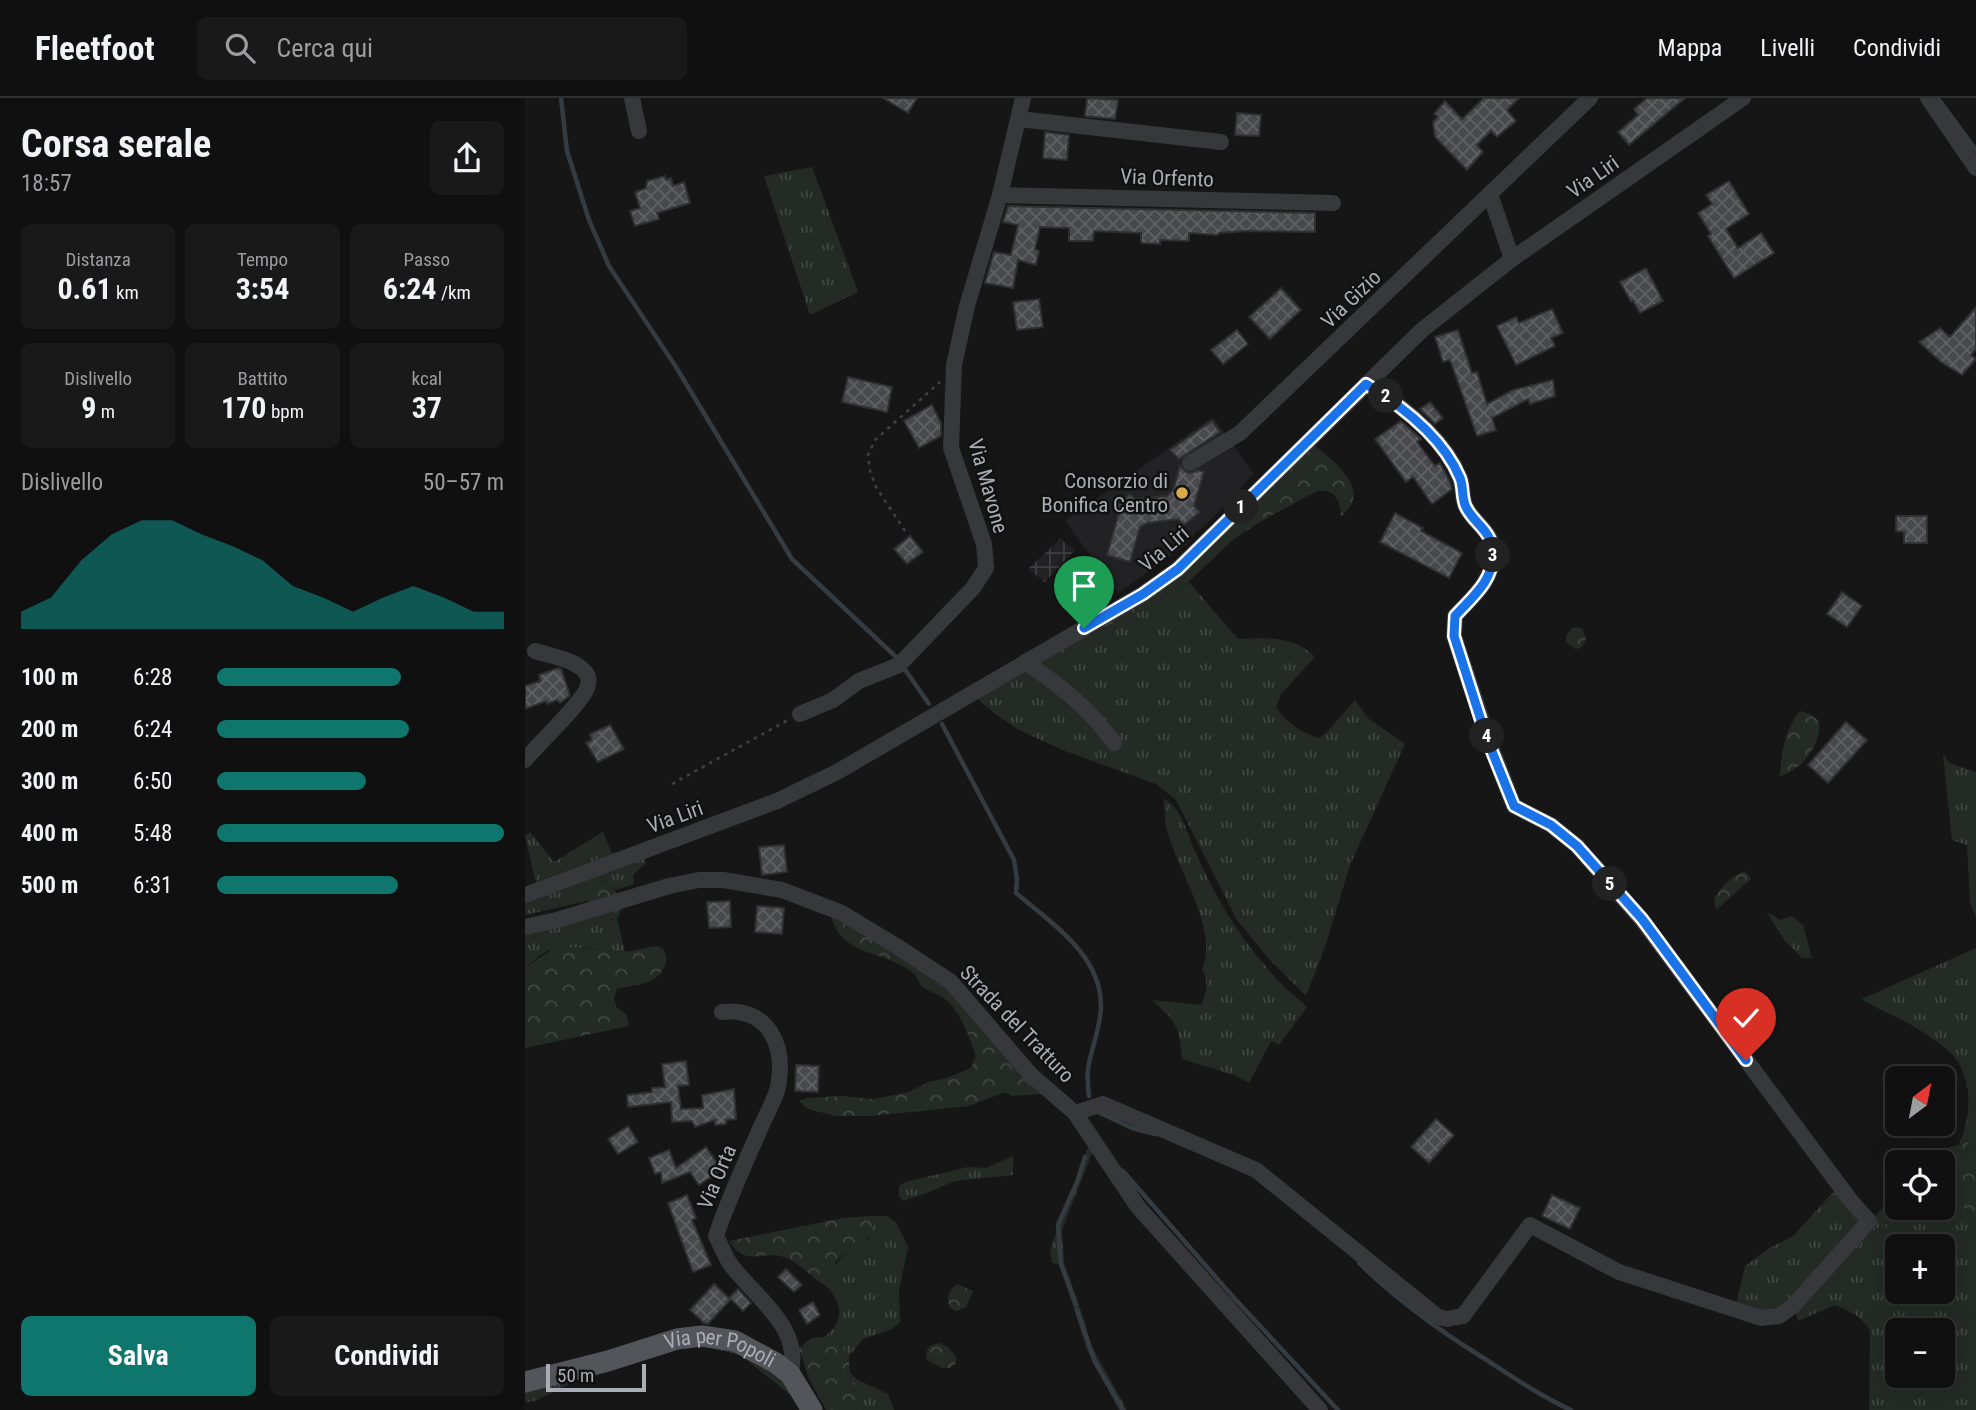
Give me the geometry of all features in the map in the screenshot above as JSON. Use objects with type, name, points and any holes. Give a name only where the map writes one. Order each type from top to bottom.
[{"type":"main road","name":"Via per Popoli","points":[[525,1382],[608,1361],[677,1339],[702,1336],[746,1345],[769,1358],[790,1374],[812,1410]]},
{"type":"street","points":[[632,98],[639,131]]},
{"type":"street","name":"Via Mavone","points":[[800,714],[833,700],[859,681],[899,665],[973,588],[986,568],[984,544],[951,448],[954,368],[967,306],[1000,195],[1023,98]]},
{"type":"street","name":"Via Gizio","points":[[1189,463],[1240,433],[1590,98]]},
{"type":"street","name":"Via Liri","points":[[525,895],[777,801],[837,772],[1143,594],[1178,569],[1422,330],[1512,259],[1743,98]]},
{"type":"street","points":[[1928,98],[1976,168]]},
{"type":"street","points":[[1019,119],[1221,142]]},
{"type":"street","points":[[1490,194],[1512,259]]},
{"type":"street","name":"Via Orfento","points":[[1000,195],[1333,204]]},
{"type":"street","points":[[1075,1113],[1103,1104],[1256,1170],[1438,1317],[1447,1319],[1463,1316],[1530,1224],[1619,1272],[1761,1318],[1779,1316],[1793,1306],[1869,1221],[1851,1201],[1642,919],[1577,846],[1551,825],[1514,806],[1487,739],[1454,636],[1455,616],[1480,593],[1492,565],[1494,552],[1490,539],[1484,527],[1474,520],[1464,505],[1461,479],[1441,448],[1417,420],[1392,399],[1366,384]]},
{"type":"street","points":[[525,760],[587,689],[587,673],[576,664],[535,651]]},
{"type":"street","points":[[1025,662],[1068,692],[1101,725],[1114,743]]},
{"type":"street","name":"Strada del Tratturo","points":[[525,927],[699,880],[723,880],[782,890],[842,913],[951,982],[1031,1075],[1075,1113],[1138,1207],[1320,1410]]},
{"type":"street","name":"Via Orta","points":[[722,1012],[746,1014],[761,1021],[771,1031],[780,1059],[777,1088],[716,1236],[730,1264],[753,1288],[782,1327],[791,1344],[794,1360],[790,1374]]},
{"type":"path","points":[[905,531],[876,487],[868,455],[875,440],[954,368]]},
{"type":"path","points":[[672,784],[800,714]]},
{"type":"shaded area","points":[[1213,417],[1254,474],[1186,545],[1118,593],[1065,521]]},
{"type":"shaded area","points":[[1060,539],[1075,550],[1045,582],[1028,569]]},
{"type":"green space","points":[[812,167],[858,292],[810,315],[764,176]]},
{"type":"green space","points":[[1315,446],[1343,471],[1352,486],[1352,503],[1341,517],[1336,497],[1328,492],[1317,491],[1235,538],[1172,597],[1123,618],[1038,662],[1179,576]]},
{"type":"green space","points":[[1189,582],[1238,639],[1269,638],[1289,641],[1315,657],[1281,694],[1276,707],[1295,726],[1319,738],[1355,700],[1369,719],[1405,744],[1350,865],[1325,947],[1306,996],[1268,958],[1237,920],[1176,800],[1156,784],[1065,751],[1019,730],[980,701],[977,693],[1123,618],[1172,597]]},
{"type":"green space","points":[[1572,628],[1582,628],[1586,639],[1581,648],[1575,649],[1566,642],[1566,636]]},
{"type":"green space","points":[[1800,711],[1819,721],[1817,738],[1803,762],[1780,776],[1785,742]]},
{"type":"green space","points":[[1943,755],[1950,763],[1976,772],[1976,917],[1970,903],[1967,845],[1952,840]]},
{"type":"green space","points":[[1164,799],[1179,814],[1209,881],[1236,927],[1272,974],[1307,1007],[1279,1045],[1271,1041],[1249,1083],[1234,1075],[1182,1059],[1175,1025],[1152,1000],[1201,1005],[1206,987],[1202,970],[1206,953],[1201,916],[1171,843],[1165,823]]},
{"type":"green space","points":[[530,832],[554,862],[603,832],[612,854],[536,882],[525,836]]},
{"type":"green space","points":[[644,857],[646,863],[633,875],[634,884],[616,890],[603,881],[585,886],[587,901],[525,915],[525,902]]},
{"type":"green space","points":[[1745,871],[1751,879],[1716,910],[1714,900],[1720,891],[1731,879]]},
{"type":"green space","points":[[595,879],[608,884],[626,902],[617,918],[603,919],[590,907],[585,886]]},
{"type":"green space","points":[[593,912],[612,920],[617,918],[625,952],[555,949],[547,951],[525,968],[525,928]]},
{"type":"green space","points":[[830,912],[928,968],[1043,1094],[1012,1096],[1005,1092],[969,1106],[871,1116],[836,1116],[808,1109],[799,1101],[842,1096],[873,1099],[909,1092],[928,1082],[971,1068],[976,1056],[964,1025],[951,1004],[922,986],[914,974],[901,965],[864,951],[843,938],[835,927]]},
{"type":"green space","points":[[1767,912],[1780,920],[1792,916],[1803,925],[1812,958],[1802,958],[1785,941]]},
{"type":"green space","points":[[557,946],[625,952],[657,946],[663,949],[667,959],[664,968],[654,979],[617,989],[614,998],[616,1007],[626,1014],[629,1026],[525,1048],[525,968]]},
{"type":"green space","points":[[1976,948],[1976,1156],[1968,1143],[1958,1146],[1966,1125],[1969,1104],[1966,1082],[1958,1062],[1942,1045],[1919,1029],[1862,999]]},
{"type":"green space","points":[[1090,1142],[1093,1151],[1062,1230],[1064,1262],[1089,1341],[1127,1410],[1119,1410],[1087,1350],[1062,1271],[1059,1264],[1052,1263],[1050,1249]]},
{"type":"green space","points":[[1968,1142],[1976,1156],[1976,1226],[1955,1195],[1955,1150],[1940,1150]]},
{"type":"green space","points":[[1013,1156],[1013,1175],[955,1181],[903,1201],[899,1196],[899,1186],[905,1182],[968,1167],[986,1168]]},
{"type":"green space","points":[[1836,1189],[1871,1221],[1885,1203],[1885,1220],[1955,1220],[1955,1195],[1976,1226],[1976,1410],[1869,1410],[1870,1331],[1859,1318],[1840,1307],[1835,1305],[1798,1321],[1794,1307],[1783,1315],[1735,1308],[1745,1266],[1768,1249],[1793,1236]]},
{"type":"green space","points":[[870,1216],[887,1216],[896,1222],[908,1247],[899,1291],[900,1322],[892,1329],[863,1339],[849,1356],[838,1343],[824,1337],[836,1325],[839,1312],[836,1299],[826,1286],[831,1282],[833,1268],[842,1256],[853,1252],[869,1239],[872,1223]]},
{"type":"green space","points":[[870,1216],[872,1228],[866,1242],[838,1258],[831,1282],[826,1286],[789,1259],[772,1255],[742,1254],[729,1241],[843,1218]]},
{"type":"green space","points":[[1895,1223],[1900,1234],[1885,1234],[1885,1248],[1882,1250],[1871,1246],[1870,1235],[1887,1224]]},
{"type":"green space","points":[[957,1284],[973,1291],[966,1307],[956,1311],[950,1308],[948,1297]]},
{"type":"green space","points":[[824,1337],[838,1343],[849,1356],[853,1384],[864,1410],[826,1410],[809,1379],[799,1348],[812,1338]]},
{"type":"green space","points":[[939,1343],[948,1347],[956,1357],[956,1363],[951,1368],[942,1368],[927,1360],[929,1346]]},
{"type":"green space","points":[[702,1346],[724,1347],[751,1357],[787,1384],[798,1401],[740,1355]]},
{"type":"green space","points":[[849,1372],[858,1380],[888,1394],[894,1410],[864,1410]]},
{"type":"green space","points":[[578,1380],[535,1401],[525,1402],[525,1389]]},
{"type":"building","points":[[883,98],[917,98],[908,113]]},
{"type":"building","points":[[1087,98],[1118,100],[1115,119],[1085,116]]},
{"type":"building","points":[[1484,98],[1519,98],[1507,110],[1516,121],[1497,137],[1491,131],[1477,145],[1483,152],[1467,170],[1435,137],[1433,122],[1438,116],[1434,114],[1445,101],[1462,119]]},
{"type":"building","points":[[1647,98],[1685,98],[1629,145],[1618,132],[1638,115],[1634,109]]},
{"type":"building","points":[[1237,113],[1261,115],[1259,136],[1235,135]]},
{"type":"building","points":[[1045,132],[1069,135],[1067,160],[1043,158]]},
{"type":"building","points":[[665,176],[666,180],[671,178],[673,186],[684,182],[690,203],[657,213],[659,219],[635,226],[630,211],[640,208],[635,192],[646,188],[647,181]]},
{"type":"building","points":[[1729,181],[1749,214],[1726,229],[1738,248],[1761,233],[1774,253],[1734,278],[1708,236],[1711,234],[1698,213],[1712,204],[1706,195]]},
{"type":"building","points":[[1008,206],[1315,213],[1315,232],[1246,231],[1218,235],[1189,233],[1189,241],[1160,240],[1160,244],[1141,243],[1141,233],[1094,231],[1093,241],[1069,241],[1069,228],[1040,227],[1035,249],[1039,251],[1036,265],[1018,260],[1013,288],[985,283],[994,252],[1011,255],[1018,225],[1003,222]]},
{"type":"building","points":[[1646,268],[1663,301],[1640,313],[1620,282]]},
{"type":"building","points":[[1281,288],[1301,310],[1270,339],[1249,317]]},
{"type":"building","points":[[1039,299],[1043,327],[1017,330],[1013,302]]},
{"type":"building","points":[[1976,307],[1976,349],[1971,355],[1976,359],[1962,375],[1941,362],[1919,342],[1940,328],[1950,337]]},
{"type":"building","points":[[1552,309],[1563,333],[1551,338],[1555,346],[1516,365],[1497,326],[1516,317],[1519,323]]},
{"type":"building","points":[[1237,330],[1248,344],[1223,364],[1211,350]]},
{"type":"building","points":[[1458,330],[1472,373],[1477,372],[1487,404],[1513,390],[1553,380],[1555,396],[1530,404],[1528,399],[1492,418],[1496,430],[1477,436],[1450,360],[1443,362],[1435,337]]},
{"type":"building","points":[[848,377],[892,387],[887,412],[842,402]]},
{"type":"building","points":[[1430,402],[1443,418],[1435,424],[1420,409]]},
{"type":"building","points":[[932,405],[941,423],[941,436],[919,448],[904,421]]},
{"type":"building","points":[[1212,421],[1220,432],[1179,459],[1170,450]]},
{"type":"building","points":[[1401,421],[1421,439],[1417,442],[1435,466],[1440,463],[1450,482],[1452,489],[1432,504],[1413,477],[1406,482],[1375,439]]},
{"type":"building","points":[[1180,466],[1186,472],[1204,472],[1194,506],[1200,512],[1184,525],[1178,519],[1147,523],[1140,527],[1130,562],[1107,555],[1119,512],[1114,507],[1130,494],[1135,499],[1167,496],[1173,490]]},
{"type":"building","points":[[1395,513],[1423,528],[1421,531],[1462,553],[1449,578],[1380,542]]},
{"type":"building","points":[[1896,516],[1927,516],[1927,543],[1904,543],[1904,532],[1896,531]]},
{"type":"building","points":[[910,536],[923,552],[907,564],[894,549]]},
{"type":"building","points":[[1842,592],[1862,606],[1847,627],[1827,614]]},
{"type":"building","points":[[561,669],[570,695],[560,703],[557,700],[547,704],[546,701],[525,709],[525,686],[540,681],[539,675]]},
{"type":"building","points":[[1846,722],[1867,740],[1828,783],[1808,765]]},
{"type":"building","points":[[610,725],[624,749],[598,762],[586,743],[592,740],[590,734]]},
{"type":"building","points":[[784,845],[787,872],[762,875],[759,847]]},
{"type":"building","points":[[730,901],[731,927],[709,928],[707,902]]},
{"type":"building","points":[[757,906],[784,908],[782,934],[755,932]]},
{"type":"building","points":[[686,1061],[689,1085],[678,1086],[681,1109],[703,1108],[702,1095],[734,1089],[736,1119],[715,1125],[715,1120],[695,1127],[692,1121],[672,1122],[671,1102],[628,1107],[627,1095],[652,1092],[652,1088],[665,1087],[662,1064]]},
{"type":"building","points":[[796,1065],[819,1066],[818,1092],[795,1091]]},
{"type":"building","points":[[1436,1119],[1454,1135],[1429,1163],[1411,1147]]},
{"type":"building","points":[[628,1126],[638,1142],[618,1154],[608,1139]]},
{"type":"building","points":[[706,1147],[722,1170],[699,1185],[690,1172],[662,1183],[661,1172],[655,1174],[649,1158],[669,1150],[676,1168]]},
{"type":"building","points":[[687,1195],[696,1218],[692,1220],[711,1265],[693,1272],[668,1203]]},
{"type":"building","points":[[1552,1195],[1580,1208],[1570,1229],[1542,1216]]},
{"type":"building","points":[[786,1269],[802,1285],[794,1292],[778,1277]]},
{"type":"building","points":[[714,1284],[729,1298],[738,1289],[751,1303],[743,1311],[731,1299],[708,1324],[704,1323],[690,1310]]},
{"type":"building","points":[[813,1302],[820,1315],[807,1324],[799,1310]]},
{"type":"waterway","points":[[561,98],[567,151],[589,220],[609,266],[676,367],[792,559],[895,656]]},
{"type":"waterway","points":[[1939,100],[1976,150]]},
{"type":"waterway","points":[[906,671],[929,704]]},
{"type":"waterway","points":[[942,724],[1014,860],[1016,893],[1072,941],[1093,971],[1099,987],[1101,1006],[1088,1069],[1089,1096]]},
{"type":"waterway","points":[[1096,1111],[1132,1128],[1156,1134]]},
{"type":"waterway","points":[[1076,1305],[1061,1264],[1058,1225],[1085,1157]]},
{"type":"waterway","points":[[1123,1171],[1234,1298],[1338,1410]]},
{"type":"waterway","points":[[1359,1263],[1400,1299],[1444,1332],[1533,1390],[1571,1410]]},
{"type":"waterway","points":[[1077,1310],[1095,1362],[1123,1410]]},
{"type":"place","name":"Consorzio di Bonifica Centro","points":[[1182,493]]},
{"type":"route","points":[[1084,628],[1143,594],[1178,569],[1366,384],[1392,399],[1417,420],[1441,448],[1461,479],[1464,505],[1474,520],[1484,527],[1494,552],[1492,565],[1480,593],[1455,616],[1454,636],[1487,739],[1514,806],[1551,825],[1577,846],[1642,919],[1746,1060]]}]
